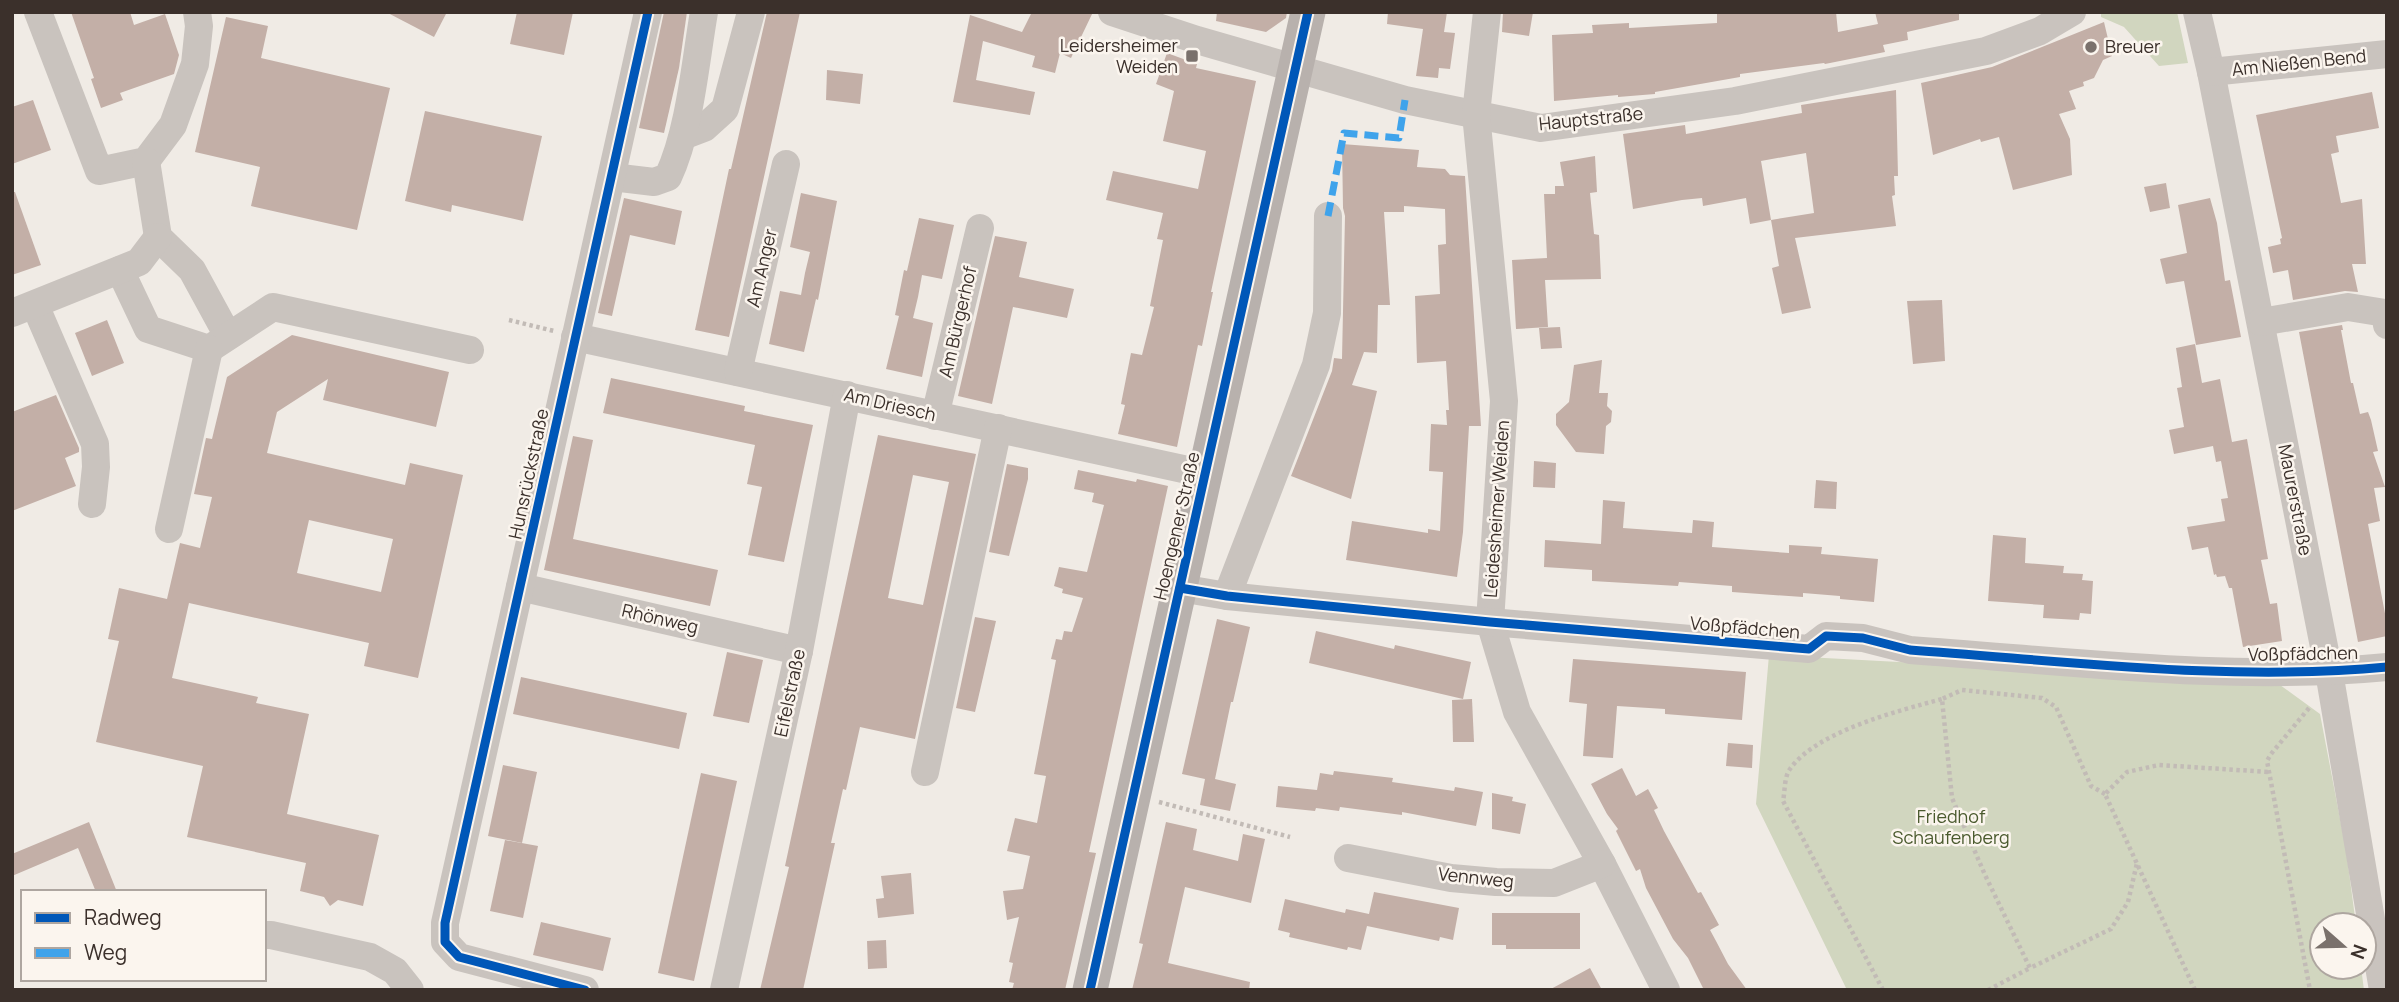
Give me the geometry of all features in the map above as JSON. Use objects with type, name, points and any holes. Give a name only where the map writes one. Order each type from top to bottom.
[{"type":"main road","name":"Hoengener Straße","points":[[1090,990],[1308,12]]},
{"type":"street","points":[[38,12],[99,172],[146,161],[173,125],[195,64],[199,26],[197,12]]},
{"type":"street","name":"Hunsrückstraße","points":[[585,990],[458,957],[445,942],[448,911],[648,12]]},
{"type":"street","points":[[612,177],[654,182],[668,177],[683,136],[704,12]]},
{"type":"street","points":[[683,136],[704,128],[725,109],[751,12]]},
{"type":"street","name":"Hauptstraße","points":[[1111,12],[1405,100],[1541,128],[1735,101],[1986,51],[2040,31],[2072,12]]},
{"type":"street","name":"Leidesheimer Weiden","points":[[1487,12],[1476,114],[1504,401],[1490,622],[1517,712],[1602,864],[1666,990]]},
{"type":"street","name":"Maurerstraße","points":[[2197,12],[2331,682],[2384,988]]},
{"type":"street","name":"Am Nießen Bend","points":[[2211,72],[2387,54]]},
{"type":"street","points":[[146,161],[158,237],[192,270],[218,343],[169,529]]},
{"type":"street","name":"Am Anger","points":[[738,372],[786,164]]},
{"type":"street","points":[[1227,596],[1316,365],[1327,313],[1328,216]]},
{"type":"street","name":"Am Bürgerhof","points":[[935,416],[980,228]]},
{"type":"street","points":[[92,504],[96,467],[95,444],[24,309],[139,262],[158,237]]},
{"type":"street","points":[[120,270],[148,329],[218,343],[273,306],[470,350]]},
{"type":"street","points":[[2261,323],[2348,307],[2385,313],[2387,325]]},
{"type":"street","name":"Am Driesch","points":[[575,337],[1206,474]]},
{"type":"street","name":"Eifelstraße","points":[[724,990],[799,651],[848,395]]},
{"type":"street","points":[[925,772],[998,428]]},
{"type":"street","name":"Rhönweg","points":[[520,586],[799,651]]},
{"type":"street","name":"Voßpfädchen","points":[[1180,587],[1227,596],[1490,622],[1809,649],[1826,636],[1851,637],[1910,650],[2331,682],[2387,667]]},
{"type":"street","name":"Vennweg","points":[[1348,858],[1451,878],[1496,882],[1554,883],[1602,864]]},
{"type":"street","points":[[266,935],[370,957],[395,971],[410,990]]},
{"type":"path","points":[[509,320],[575,337]]},
{"type":"path","points":[[2310,990],[2267,761],[2304,713],[2321,698],[2331,682]]},
{"type":"path","points":[[1883,990],[1783,801],[1788,771],[1810,747],[1902,710],[1942,699],[1962,690],[2042,698],[2056,707],[2091,786],[2105,794],[2195,990]]},
{"type":"path","points":[[1942,699],[1952,798],[1985,875],[2031,968]]},
{"type":"path","points":[[2105,794],[2127,772],[2158,765],[2269,772]]},
{"type":"path","points":[[1134,796],[1290,837]]},
{"type":"path","points":[[1988,990],[2111,929],[2128,902],[2137,863]]},
{"type":"green space","points":[[2101,12],[2177,12],[2188,63],[2159,66],[2124,27],[2101,17]]},
{"type":"green space","name":"Friedhof Schaufenberg","points":[[1769,655],[2214,679],[2280,685],[2320,714],[2346,850],[2354,911],[2308,911],[2308,981],[2363,981],[2364,990],[1847,990],[1756,804]]},
{"type":"building","points":[[71,12],[130,12],[134,25],[165,14],[179,55],[174,74],[120,93],[123,100],[101,108],[91,79],[94,78]]},
{"type":"building","points":[[386,12],[447,12],[434,37]]},
{"type":"building","points":[[517,12],[573,12],[564,55],[510,44]]},
{"type":"building","points":[[664,12],[687,12],[679,68],[664,133],[639,128]]},
{"type":"building","points":[[767,12],[800,12],[729,337],[695,330],[729,169]]},
{"type":"building","points":[[1032,12],[1093,12],[1071,58],[1060,53],[1055,73],[1032,67],[1035,56],[983,41],[976,80],[1035,92],[1030,115],[953,102],[970,15],[1022,32]]},
{"type":"building","points":[[1217,12],[1287,12],[1286,18],[1266,32],[1216,21]]},
{"type":"building","points":[[1388,12],[1447,12],[1444,32],[1455,33],[1450,69],[1439,68],[1438,78],[1416,76],[1423,29],[1387,24]]},
{"type":"building","points":[[1503,12],[1533,12],[1529,36],[1502,32]]},
{"type":"building","points":[[1717,12],[1836,12],[1838,32],[1878,24],[1875,12],[1959,12],[1959,20],[1907,32],[1908,40],[1883,45],[1885,52],[1825,64],[1740,74],[1740,77],[1655,94],[1554,101],[1552,35],[1593,33],[1592,25],[1629,23],[1629,28],[1717,23]]},
{"type":"building","points":[[226,17],[268,26],[261,58],[390,88],[357,230],[251,206],[260,167],[195,152]]},
{"type":"building","points":[[2104,22],[2112,56],[2103,60],[2094,78],[2083,82],[2084,86],[2069,91],[2076,109],[2059,114],[2070,139],[2072,175],[2013,190],[1999,137],[1981,142],[1980,139],[1933,155],[1921,83],[1992,67]]},
{"type":"building","points":[[1167,53],[1197,64],[1196,68],[1256,81],[1202,346],[1198,345],[1177,447],[1118,434],[1125,405],[1121,404],[1131,353],[1142,355],[1154,307],[1150,306],[1163,240],[1157,239],[1163,213],[1106,200],[1113,171],[1198,189],[1206,151],[1163,141],[1174,91],[1156,84]]},
{"type":"building","points":[[827,70],[863,74],[860,104],[826,100]]},
{"type":"building","points":[[1896,90],[1898,176],[1894,176],[1895,195],[1892,196],[1896,226],[1795,238],[1811,308],[1782,314],[1772,268],[1779,266],[1771,220],[1750,224],[1746,198],[1703,206],[1702,198],[1633,209],[1623,134],[1685,125],[1686,134],[1802,113],[1801,105]],"holes":[[[1806,153],[1814,213],[1771,220],[1761,161]]]},
{"type":"building","points":[[2372,92],[2379,128],[2336,136],[2339,152],[2331,154],[2341,203],[2362,199],[2366,264],[2352,264],[2358,292],[2345,291],[2293,300],[2288,270],[2273,273],[2268,247],[2281,244],[2282,238],[2256,115]]},
{"type":"building","points":[[33,100],[51,150],[12,164],[12,107]]},
{"type":"building","points":[[425,111],[542,136],[523,221],[452,205],[451,212],[405,201]]},
{"type":"building","points":[[1342,144],[1419,150],[1417,167],[1445,169],[1450,175],[1465,176],[1481,426],[1469,426],[1463,532],[1457,577],[1346,560],[1352,521],[1428,533],[1428,529],[1440,531],[1443,472],[1429,471],[1431,424],[1447,425],[1446,410],[1449,410],[1446,361],[1417,363],[1415,296],[1440,294],[1438,245],[1446,244],[1445,209],[1404,206],[1404,212],[1384,212],[1390,305],[1378,305],[1377,353],[1364,352],[1352,385],[1377,391],[1351,499],[1291,476],[1332,371],[1334,358],[1342,359],[1345,216]]},
{"type":"building","points":[[1595,156],[1597,192],[1590,193],[1594,234],[1599,235],[1601,279],[1545,280],[1548,327],[1516,329],[1512,260],[1547,258],[1544,194],[1555,194],[1555,186],[1564,186],[1560,162]]},
{"type":"building","points":[[2166,183],[2170,208],[2150,212],[2144,187]]},
{"type":"building","points":[[12,192],[15,192],[41,265],[12,275]]},
{"type":"building","points":[[801,193],[837,201],[818,300],[816,299],[804,352],[769,344],[780,291],[801,295],[810,252],[790,247]]},
{"type":"building","points":[[624,198],[682,211],[675,245],[630,235],[612,316],[598,313]]},
{"type":"building","points":[[2210,198],[2217,223],[2225,281],[2230,280],[2241,337],[2196,345],[2184,281],[2166,284],[2160,259],[2187,253],[2178,205]]},
{"type":"building","points":[[919,218],[954,225],[942,279],[922,275],[913,318],[933,323],[922,377],[886,369],[899,316],[895,315],[904,270],[907,271]]},
{"type":"building","points":[[995,236],[1027,242],[1019,277],[1074,289],[1067,318],[1013,307],[992,404],[958,396]]},
{"type":"building","points":[[1942,300],[1945,361],[1913,364],[1907,301]]},
{"type":"building","points":[[107,320],[124,363],[92,376],[75,333]]},
{"type":"building","points":[[2342,325],[2351,383],[2360,414],[2368,412],[2371,420],[2378,451],[2373,452],[2385,487],[2374,488],[2380,521],[2368,524],[2387,636],[2358,642],[2299,332]]},
{"type":"building","points":[[1560,327],[1562,348],[1541,349],[1539,328]]},
{"type":"building","points":[[292,335],[449,372],[436,427],[323,400],[328,379],[277,412],[267,453],[405,485],[410,463],[463,475],[418,678],[364,666],[369,643],[189,603],[172,678],[258,697],[256,703],[309,714],[287,814],[379,835],[363,906],[338,900],[330,906],[324,897],[300,891],[306,863],[187,837],[203,766],[96,742],[119,641],[108,639],[119,588],[167,599],[180,543],[200,548],[212,497],[194,494],[206,438],[212,439],[227,377]],"holes":[[[309,520],[393,539],[381,592],[297,573]]]},
{"type":"building","points":[[2195,344],[2202,383],[2220,379],[2232,442],[2247,439],[2268,559],[2261,560],[2270,604],[2277,603],[2282,641],[2243,647],[2232,588],[2229,588],[2225,576],[2214,575],[2208,547],[2192,550],[2187,527],[2225,521],[2221,499],[2228,498],[2221,461],[2216,462],[2213,446],[2174,454],[2169,430],[2184,427],[2177,388],[2182,387],[2176,348]]},
{"type":"building","points":[[1602,360],[1599,393],[1608,393],[1607,406],[1612,411],[1611,422],[1606,426],[1604,454],[1576,452],[1556,425],[1556,414],[1569,402],[1574,365]]},
{"type":"building","points":[[611,378],[745,406],[744,411],[813,425],[784,562],[748,555],[762,487],[747,484],[755,445],[603,413]]},
{"type":"building","points":[[56,395],[79,448],[79,452],[65,458],[76,486],[12,511],[12,412]]},
{"type":"building","points":[[878,435],[976,454],[915,739],[860,727],[831,843],[835,843],[803,990],[760,990],[789,867],[785,866]],"holes":[[[913,475],[949,482],[923,605],[888,598]]]},
{"type":"building","points":[[573,436],[593,440],[573,539],[718,570],[710,606],[544,570]]},
{"type":"building","points":[[1534,461],[1556,463],[1555,488],[1533,487]]},
{"type":"building","points":[[1007,464],[1028,468],[1028,479],[1009,556],[989,552]]},
{"type":"building","points":[[1078,470],[1168,486],[1089,852],[1096,853],[1065,990],[1012,990],[1014,983],[1009,982],[1013,963],[1009,962],[1019,917],[1007,920],[1003,891],[1023,889],[1030,856],[1007,851],[1015,818],[1037,823],[1046,776],[1034,774],[1056,660],[1051,659],[1056,639],[1062,640],[1064,631],[1072,632],[1083,598],[1062,593],[1063,589],[1054,586],[1059,567],[1087,572],[1104,505],[1092,502],[1094,493],[1074,489]]},
{"type":"building","points":[[1816,480],[1837,482],[1836,509],[1814,508]]},
{"type":"building","points":[[1603,500],[1625,502],[1623,528],[1692,533],[1693,520],[1714,522],[1712,547],[1789,553],[1789,545],[1822,547],[1821,554],[1878,559],[1874,602],[1803,593],[1803,597],[1732,592],[1732,586],[1679,582],[1678,586],[1592,581],[1592,570],[1544,567],[1545,540],[1601,544]]},
{"type":"building","points":[[1993,535],[2026,538],[2025,563],[2064,566],[2063,573],[2083,574],[2082,580],[2093,581],[2091,614],[2080,613],[2079,620],[2043,618],[2044,605],[1988,601]]},
{"type":"building","points":[[975,617],[996,621],[975,712],[956,708]]},
{"type":"building","points":[[1217,619],[1250,627],[1215,779],[1236,784],[1230,811],[1200,805],[1205,779],[1182,774]]},
{"type":"building","points":[[1316,631],[1394,649],[1395,645],[1471,662],[1463,699],[1309,663]]},
{"type":"building","points":[[727,652],[763,660],[749,723],[713,716]]},
{"type":"building","points":[[1573,659],[1746,672],[1742,720],[1665,714],[1665,709],[1617,706],[1613,758],[1583,756],[1587,704],[1569,702]]},
{"type":"building","points":[[521,677],[687,713],[679,749],[513,714]]},
{"type":"building","points":[[1472,699],[1474,742],[1453,742],[1452,700]]},
{"type":"building","points":[[1728,743],[1753,745],[1752,768],[1726,766]]},
{"type":"building","points":[[503,765],[537,772],[522,843],[488,836]]},
{"type":"building","points":[[1622,768],[1636,796],[1648,789],[1658,808],[1654,810],[1664,831],[1719,925],[1710,930],[1728,964],[1747,990],[1704,990],[1688,958],[1673,939],[1646,888],[1640,869],[1636,871],[1616,831],[1618,829],[1591,784]]},
{"type":"building","points":[[1334,771],[1393,778],[1392,782],[1454,791],[1455,787],[1483,792],[1476,826],[1402,812],[1402,815],[1340,807],[1339,811],[1316,808],[1315,811],[1276,807],[1278,786],[1317,790],[1320,773],[1333,775]]},
{"type":"building","points":[[701,773],[737,781],[694,981],[658,973]]},
{"type":"building","points":[[1492,793],[1513,797],[1512,801],[1526,804],[1520,834],[1492,829]]},
{"type":"building","points":[[89,822],[116,890],[95,890],[78,848],[12,876],[12,854]]},
{"type":"building","points":[[1166,822],[1197,829],[1193,850],[1238,861],[1243,834],[1265,839],[1251,903],[1185,887],[1168,963],[1250,982],[1249,990],[1132,990],[1143,944],[1139,943]]},
{"type":"building","points":[[505,840],[538,846],[523,918],[490,911]]},
{"type":"building","points":[[911,873],[914,914],[878,918],[876,899],[884,898],[881,876]]},
{"type":"building","points":[[1374,892],[1459,908],[1453,940],[1440,937],[1439,941],[1367,926],[1361,950],[1348,947],[1347,950],[1289,937],[1290,933],[1278,930],[1285,899],[1345,913],[1346,909],[1369,914]]},
{"type":"building","points":[[1492,913],[1580,913],[1580,949],[1506,949],[1506,945],[1492,945]]},
{"type":"building","points":[[541,922],[611,938],[603,971],[533,955]]},
{"type":"building","points":[[886,940],[887,968],[868,969],[867,941]]},
{"type":"building","points":[[1590,968],[1602,990],[1549,990]]},
{"type":"marked path","points":[[1328,216],[1344,133],[1399,138],[1405,100]]},
{"type":"cycle path","points":[[585,990],[459,957],[445,942],[445,923],[648,12]]},
{"type":"cycle path","points":[[1090,990],[1308,12]]},
{"type":"cycle path","points":[[1180,588],[1227,596],[1490,622],[1809,649],[1826,636],[1863,638],[1910,650],[2148,668],[2268,672],[2387,667]]},
{"type":"place","name":"Breuer","points":[[2091,47]]},
{"type":"place","name":"Leidersheimer Weiden","points":[[1192,56]]}]
